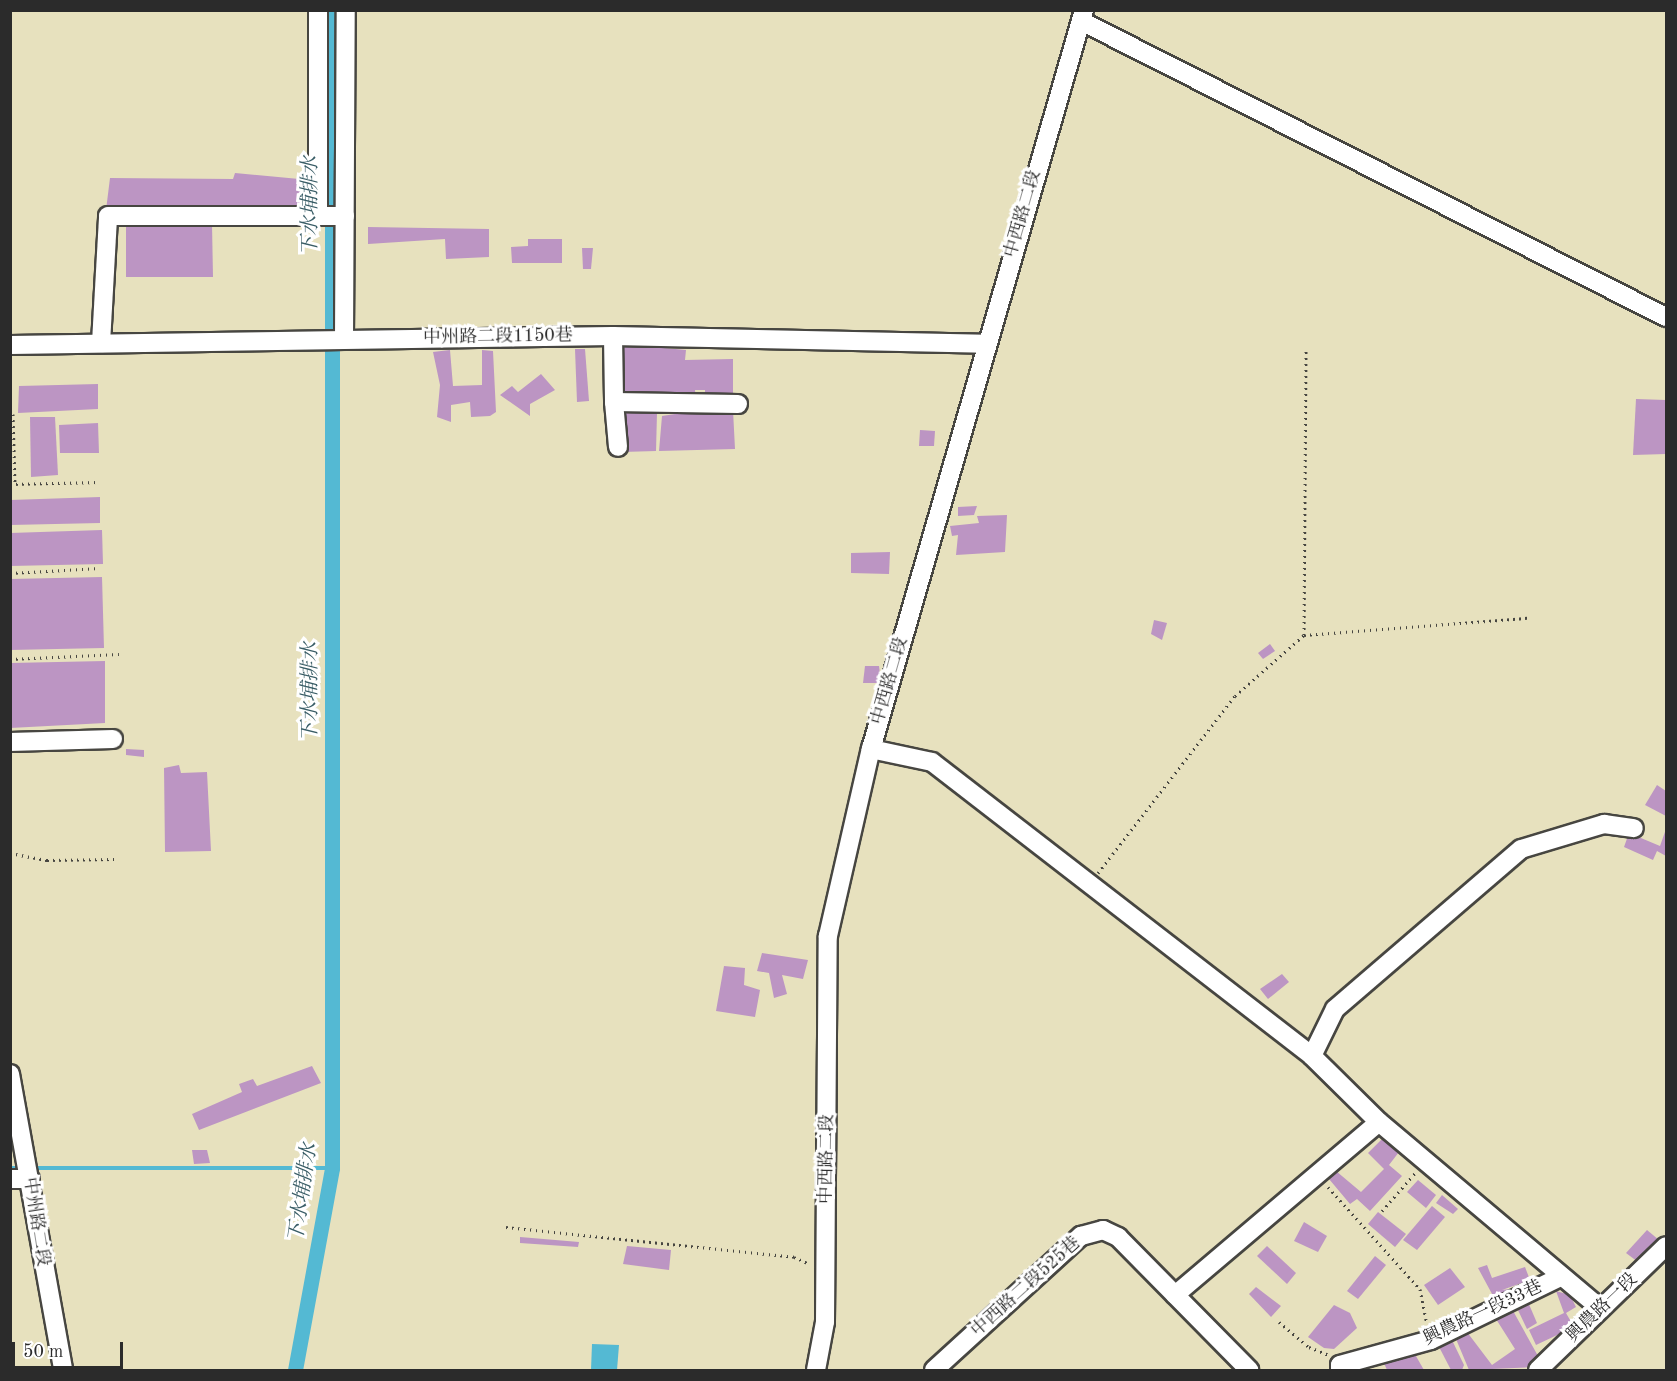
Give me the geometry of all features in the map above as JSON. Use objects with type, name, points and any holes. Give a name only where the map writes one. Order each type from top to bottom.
[{"type":"street","points":[[318,10],[318,216]]},
{"type":"street","points":[[344,338],[346,10]]},
{"type":"street","points":[[1083,16],[1665,316]]},
{"type":"street","name":"中西路二段","points":[[816,1371],[825,1271],[828,936],[871,749],[985,344],[1083,16]]},
{"type":"street","points":[[101,343],[108,216],[345,216]]},
{"type":"street","points":[[613,336],[614,402],[618,447]]},
{"type":"street","name":"中州路二段1150巷","points":[[10,345],[344,338],[613,336],[985,344]]},
{"type":"street","points":[[614,402],[738,404]]},
{"type":"street","points":[[10,742],[113,739]]},
{"type":"street","points":[[871,749],[932,762],[1091,881],[1312,1056],[1379,1122],[1560,1277],[1600,1308]]},
{"type":"street","points":[[1312,1056],[1335,1009],[1521,849],[1604,824],[1634,828]]},
{"type":"street","name":"中州路二段","points":[[10,1074],[63,1371]]},
{"type":"street","points":[[1175,1295],[1317,1177],[1379,1122]]},
{"type":"street","points":[[10,1179],[30,1179]]},
{"type":"street","name":"中西路二段525巷","points":[[934,1371],[1081,1236],[1102,1230],[1118,1237],[1249,1371]]},
{"type":"street","name":"興農路一段","points":[[1538,1371],[1666,1246]]},
{"type":"street","name":"興農路一段33巷","points":[[1340,1368],[1431,1340],[1560,1277]]},
{"type":"path","points":[[1304,635],[1306,349]]},
{"type":"path","points":[[13,414],[15,484]]},
{"type":"path","points":[[10,484],[98,482]]},
{"type":"path","points":[[10,573],[100,568]]},
{"type":"path","points":[[1091,881],[1235,696],[1304,635],[1527,618]]},
{"type":"path","points":[[10,659],[119,654]]},
{"type":"path","points":[[10,853],[47,860],[114,859]]},
{"type":"path","points":[[1382,1211],[1425,1161]]},
{"type":"path","points":[[1317,1177],[1420,1289],[1431,1340]]},
{"type":"path","points":[[506,1227],[794,1257],[825,1271]]},
{"type":"path","points":[[1279,1322],[1340,1368]]},
{"type":"water","points":[[592,1344],[619,1345],[617,1370],[591,1370]]},
{"type":"building","points":[[235,173],[310,180],[313,210],[106,210],[110,178],[233,179]]},
{"type":"building","points":[[126,224],[212,224],[213,277],[126,277]]},
{"type":"building","points":[[368,227],[489,229],[489,257],[446,259],[445,239],[368,244]]},
{"type":"building","points":[[528,239],[562,239],[562,263],[512,263],[511,247],[528,246]]},
{"type":"building","points":[[582,248],[593,248],[591,269],[583,269]]},
{"type":"building","points":[[622,344],[686,350],[685,360],[733,359],[733,398],[705,400],[705,390],[695,390],[696,401],[622,399]]},
{"type":"building","points":[[575,349],[585,349],[589,401],[577,402]]},
{"type":"building","points":[[450,350],[453,386],[482,385],[482,350],[493,351],[496,412],[490,416],[471,417],[470,402],[451,405],[451,422],[437,417],[440,385],[433,352]]},
{"type":"building","points":[[541,374],[555,390],[530,404],[530,416],[500,395],[512,386],[518,392]]},
{"type":"building","points":[[98,384],[98,409],[18,413],[19,386]]},
{"type":"building","points":[[1636,399],[1666,400],[1666,454],[1633,455]]},
{"type":"building","points":[[675,410],[733,410],[735,449],[659,451],[662,416],[675,414]]},
{"type":"building","points":[[622,413],[657,413],[656,451],[622,452]]},
{"type":"building","points":[[30,417],[55,417],[58,475],[31,477]]},
{"type":"building","points":[[98,423],[99,453],[60,453],[59,425]]},
{"type":"building","points":[[920,430],[935,431],[934,446],[919,446]]},
{"type":"building","points":[[100,497],[100,523],[10,525],[10,500]]},
{"type":"building","points":[[977,506],[974,515],[958,516],[958,507]]},
{"type":"building","points":[[1007,515],[1005,552],[956,555],[958,535],[952,536],[950,526],[979,523],[977,516]]},
{"type":"building","points":[[102,530],[103,564],[10,566],[10,533]]},
{"type":"building","points":[[890,552],[889,574],[851,573],[851,553]]},
{"type":"building","points":[[102,577],[104,648],[10,650],[10,579]]},
{"type":"building","points":[[1154,620],[1167,623],[1162,640],[1151,634]]},
{"type":"building","points":[[1270,644],[1275,651],[1263,659],[1258,653]]},
{"type":"building","points":[[105,661],[105,723],[10,728],[10,663]]},
{"type":"building","points":[[865,666],[879,666],[881,683],[863,683]]},
{"type":"building","points":[[126,749],[144,750],[144,757],[126,755]]},
{"type":"building","points":[[179,765],[181,773],[207,772],[211,851],[165,852],[164,768]]},
{"type":"building","points":[[1657,785],[1666,791],[1666,816],[1645,805]]},
{"type":"building","points":[[1666,829],[1666,856],[1657,851],[1653,860],[1624,847],[1629,833],[1660,846]]},
{"type":"building","points":[[762,953],[808,960],[803,979],[782,975],[787,994],[774,998],[769,973],[757,971]]},
{"type":"building","points":[[724,966],[745,968],[744,985],[760,990],[755,1017],[716,1011]]},
{"type":"building","points":[[1282,974],[1289,982],[1268,999],[1260,989]]},
{"type":"building","points":[[312,1066],[321,1083],[199,1130],[192,1114],[242,1092],[239,1084],[253,1079],[257,1086]]},
{"type":"building","points":[[1383,1138],[1399,1152],[1389,1165],[1402,1176],[1370,1211],[1357,1199],[1350,1204],[1329,1179],[1336,1171],[1361,1192],[1384,1169],[1368,1153]]},
{"type":"building","points":[[192,1150],[207,1150],[210,1163],[194,1164]]},
{"type":"building","points":[[1418,1180],[1436,1195],[1426,1208],[1407,1192]]},
{"type":"building","points":[[1442,1195],[1458,1209],[1453,1214],[1436,1203]]},
{"type":"building","points":[[1432,1206],[1445,1217],[1417,1250],[1403,1240]]},
{"type":"building","points":[[1378,1212],[1406,1234],[1395,1247],[1368,1224]]},
{"type":"building","points":[[1304,1222],[1327,1236],[1318,1252],[1294,1241]]},
{"type":"building","points":[[1647,1230],[1659,1240],[1638,1262],[1626,1253]]},
{"type":"building","points":[[520,1237],[579,1242],[578,1247],[520,1243]]},
{"type":"building","points":[[627,1246],[671,1250],[669,1270],[623,1264]]},
{"type":"building","points":[[1267,1246],[1296,1273],[1287,1284],[1257,1256]]},
{"type":"building","points":[[1375,1256],[1386,1265],[1358,1299],[1347,1291]]},
{"type":"building","points":[[1487,1265],[1492,1278],[1525,1267],[1530,1280],[1502,1290],[1517,1288],[1518,1294],[1498,1305],[1478,1268]]},
{"type":"building","points":[[1450,1268],[1465,1287],[1438,1305],[1424,1285]]},
{"type":"building","points":[[1256,1287],[1281,1306],[1271,1317],[1249,1294]]},
{"type":"building","points":[[1556,1291],[1570,1295],[1576,1307],[1566,1313],[1574,1327],[1536,1345],[1529,1330],[1564,1313]]},
{"type":"building","points":[[1528,1302],[1537,1323],[1527,1329],[1517,1308]]},
{"type":"building","points":[[1334,1305],[1350,1313],[1357,1328],[1334,1349],[1324,1348],[1308,1337]]},
{"type":"building","points":[[1512,1309],[1538,1356],[1531,1363],[1536,1367],[1469,1370],[1456,1339],[1467,1332],[1492,1365],[1515,1349],[1496,1319]]},
{"type":"building","points":[[1451,1338],[1464,1365],[1462,1370],[1451,1370],[1437,1343]]},
{"type":"building","points":[[1413,1351],[1424,1370],[1387,1370],[1383,1361]]},
{"type":"waterway","name":"下水埔排水","points":[[295,1370],[332,1168],[332,10]]},
{"type":"waterway","points":[[10,1168],[23,1168]]},
{"type":"waterway","points":[[31,1168],[332,1168]]}]
